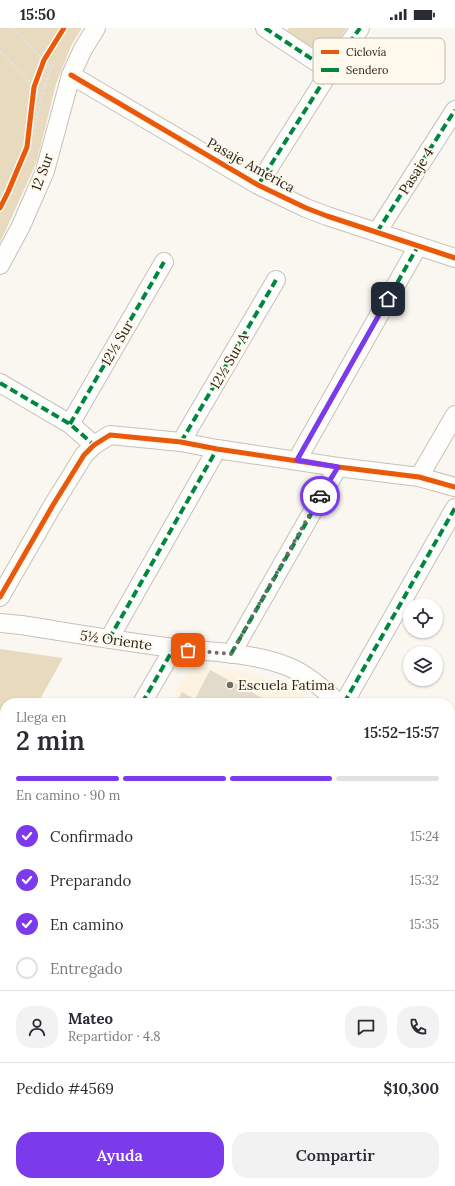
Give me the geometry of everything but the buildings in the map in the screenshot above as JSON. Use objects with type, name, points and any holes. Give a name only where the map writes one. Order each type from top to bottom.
[{"type":"street","name":"12 Sur","points":[[0,265],[21,226],[45,171],[71,75],[83,49],[96,28]]},
{"type":"street","points":[[353,38],[360,28]]},
{"type":"street","points":[[272,30],[313,58]]},
{"type":"street","name":"Pasaje América","points":[[71,75],[258,185],[306,208],[455,258]]},
{"type":"street","points":[[258,185],[321,84]]},
{"type":"street","name":"Pasaje 4","points":[[377,232],[455,110]]},
{"type":"street","points":[[297,460],[418,246]]},
{"type":"street","name":"12½ Sur","points":[[70,424],[164,262]]},
{"type":"street","name":"12½ Sur A","points":[[181,442],[276,280]]},
{"type":"street","points":[[0,383],[70,424],[94,445]]},
{"type":"street","points":[[419,477],[455,415]]},
{"type":"street","points":[[0,597],[84,455],[94,445],[110,435],[181,442],[217,449],[338,467],[419,477],[455,487]]},
{"type":"street","points":[[109,639],[217,449]]},
{"type":"street","points":[[231,654],[338,467]]},
{"type":"street","points":[[347,698],[455,508]]},
{"type":"street","name":"5½ Oriente","points":[[0,623],[262,659],[289,667],[302,674],[316,682],[333,698]]},
{"type":"street","points":[[145,698],[174,648]]},
{"type":"path","points":[[14,28],[51,69]]},
{"type":"path","points":[[0,51],[42,94]]},
{"type":"path","points":[[41,67],[48,54]]},
{"type":"path","points":[[33,141],[42,94],[58,55]]},
{"type":"path","points":[[33,94],[37,80]]},
{"type":"path","points":[[29,132],[30,124]]},
{"type":"path","points":[[7,195],[11,186]]},
{"type":"path","points":[[0,191],[7,195],[15,194],[18,188]]},
{"type":"shaded area","points":[[0,28],[82,28],[72,44],[56,84],[37,161],[0,243]]},
{"type":"shaded area","points":[[289,28],[347,28],[341,38],[313,38],[313,58],[282,38]]},
{"type":"shaded area","points":[[0,649],[63,658],[41,698],[0,698]]},
{"type":"shaded area","name":"Escuela Fatima","points":[[192,665],[256,675],[307,698],[172,698]]},
{"type":"marked path","points":[[265,28],[313,60]]},
{"type":"marked path","points":[[353,38],[360,28]]},
{"type":"marked path","points":[[258,185],[322,84]]},
{"type":"marked path","points":[[377,232],[455,110]]},
{"type":"marked path","points":[[297,460],[418,246]]},
{"type":"marked path","points":[[70,424],[164,262]]},
{"type":"marked path","points":[[181,442],[276,280]]},
{"type":"marked path","points":[[0,383],[70,424],[94,445]]},
{"type":"marked path","points":[[109,639],[217,449]]},
{"type":"marked path","points":[[231,654],[338,467]]},
{"type":"marked path","points":[[347,698],[455,508]]},
{"type":"marked path","points":[[145,698],[174,648]]},
{"type":"cycle path","points":[[0,208],[27,147],[34,87],[44,60],[64,28]]},
{"type":"cycle path","points":[[71,75],[258,185],[306,208],[455,258]]},
{"type":"cycle path","points":[[0,597],[53,505],[84,455],[94,445],[110,435],[181,442],[217,449],[338,467],[419,477],[455,487]]},
{"type":"way so far","points":[[188,650],[231,654],[320,496]]},
{"type":"place","name":"Escuela Fatima","points":[[230,685]]},
{"type":"route","points":[[320,496],[338,467],[297,460],[388,299]]}]
